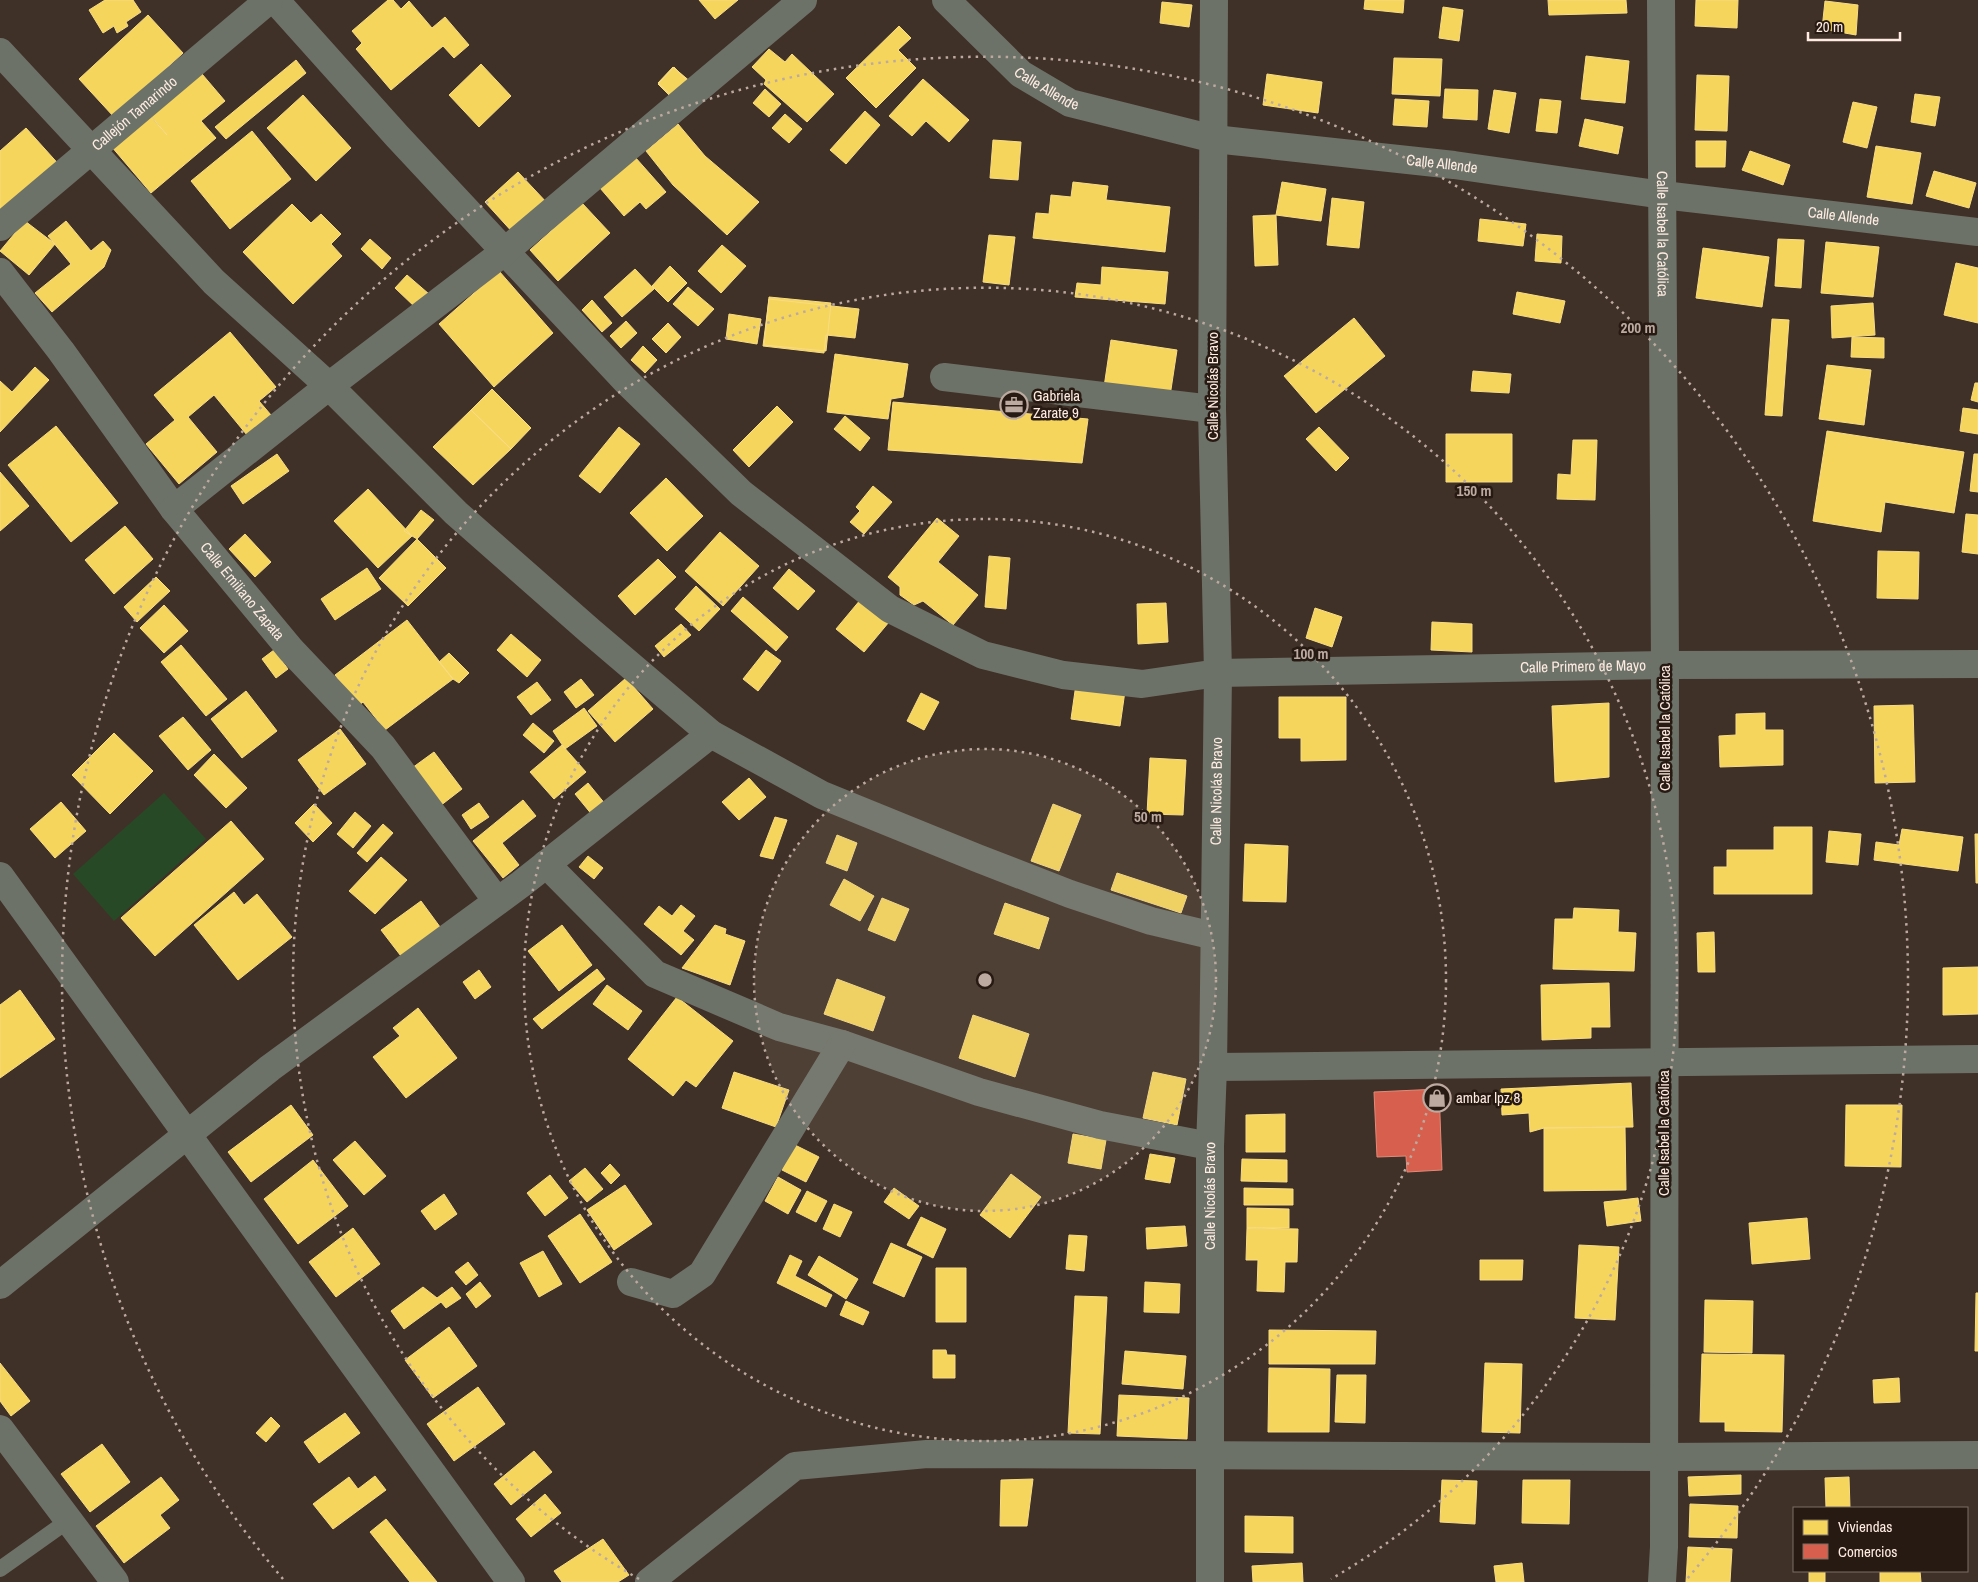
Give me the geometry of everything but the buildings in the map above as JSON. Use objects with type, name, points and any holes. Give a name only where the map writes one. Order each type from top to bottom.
[{"type":"street","name":"Callejón Tamarindo","points":[[0,227],[268,0]]},
{"type":"street","name":"Calle Primero de Mayo","points":[[275,0],[504,252],[626,381],[741,493],[890,609],[983,655],[1063,675],[1142,684],[1218,673],[1665,665],[1978,664]]},
{"type":"street","points":[[174,509],[329,386],[504,252],[803,0]]},
{"type":"street","name":"Calle Allende","points":[[946,0],[1021,74],[1070,103],[1214,139],[1454,165],[1663,195],[1978,232]]},
{"type":"street","name":"Calle Nicolás Bravo","points":[[1210,1582],[1210,1146],[1213,1067],[1218,673],[1212,409],[1214,0]]},
{"type":"street","name":"Calle Isabel la Católica","points":[[1661,0],[1665,665],[1664,1547],[1662,1582]]},
{"type":"street","points":[[0,52],[214,282],[329,386],[456,512],[590,631],[711,734],[822,795],[977,858],[1151,921],[1214,936]]},
{"type":"street","name":"Calle Emiliano Zapata","points":[[0,272],[61,350],[174,509],[291,650],[383,747],[497,901]]},
{"type":"street","points":[[944,377],[1212,409]]},
{"type":"street","points":[[0,1285],[270,1068],[546,864],[711,734]]},
{"type":"street","points":[[546,864],[655,974],[779,1027],[842,1044],[979,1092],[1100,1125],[1210,1146]]},
{"type":"street","points":[[0,876],[511,1582]]},
{"type":"street","points":[[631,1282],[674,1294],[702,1274],[842,1044]]},
{"type":"street","points":[[1213,1067],[1978,1059]]},
{"type":"street","points":[[0,1429],[115,1582]]},
{"type":"street","points":[[649,1582],[795,1466],[927,1454],[1664,1457],[1978,1455]]},
{"type":"lane","points":[[0,1569],[69,1520]]},
{"type":"green space","points":[[164,793],[206,839],[114,921],[73,874]]},
{"type":"place","name":"Gabriela Zarate 9","points":[[1014,405]]},
{"type":"place","name":"ambar lpz 8","points":[[1437,1098]]}]
